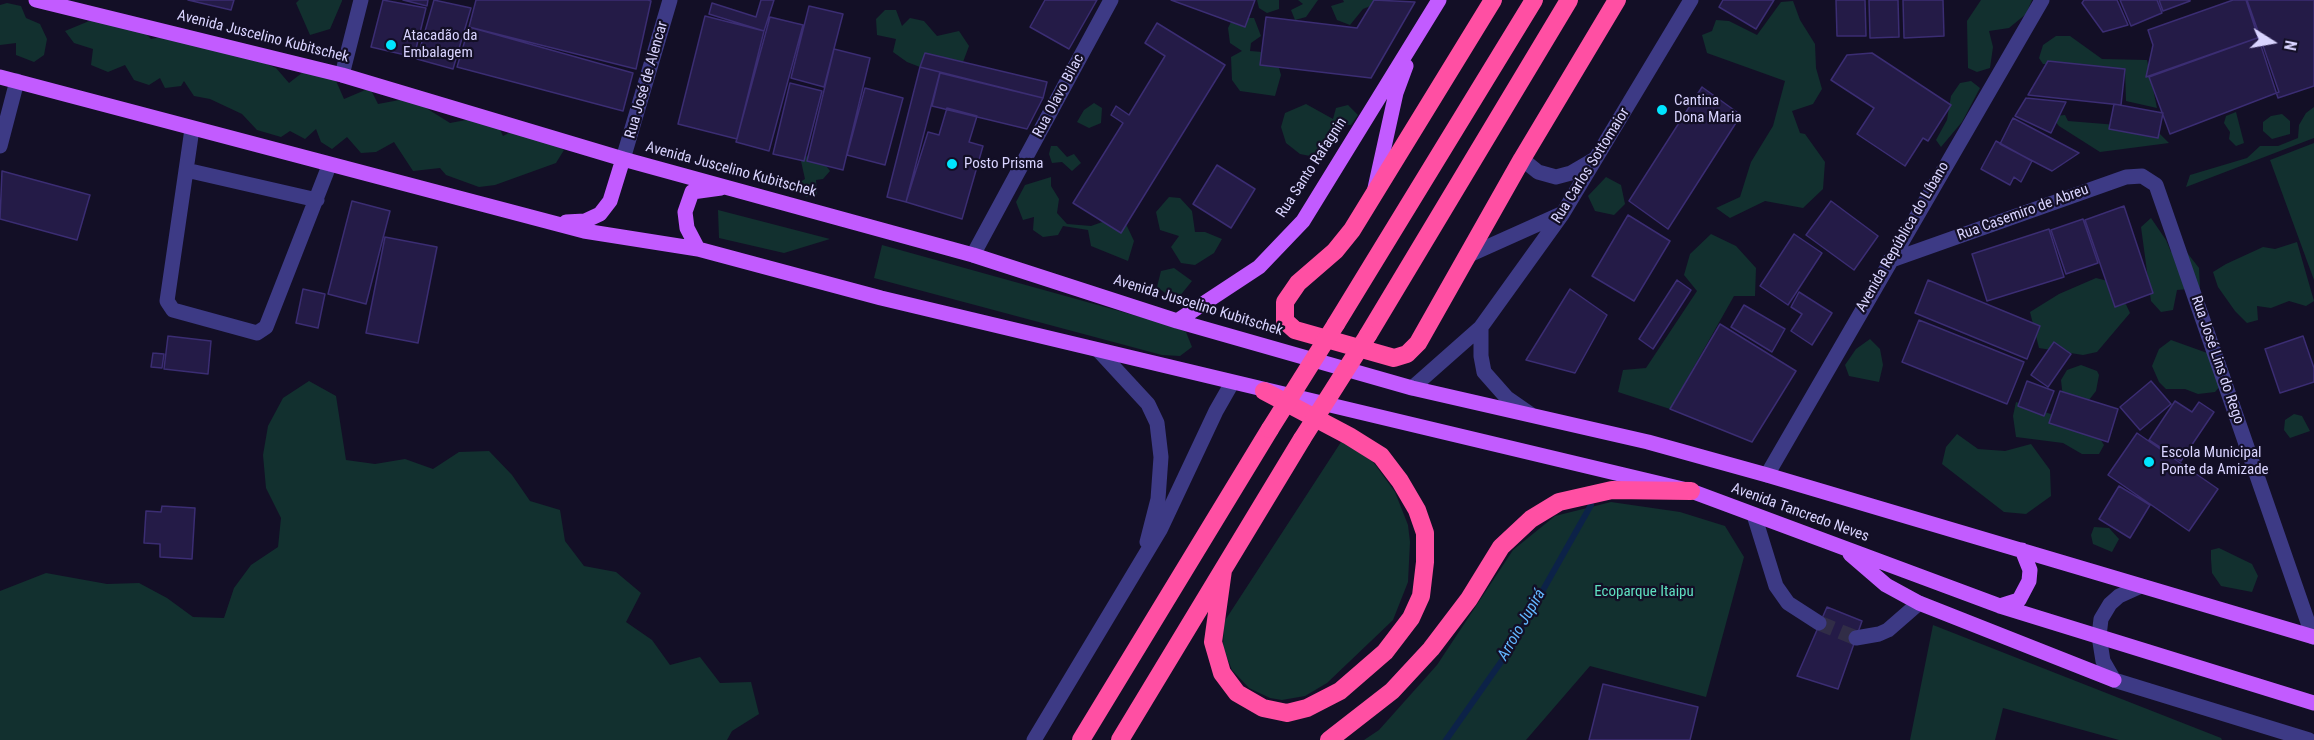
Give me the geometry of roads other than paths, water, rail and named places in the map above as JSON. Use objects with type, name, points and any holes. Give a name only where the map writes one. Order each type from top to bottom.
[{"type":"highway","points":[[1492,0],[1373,198],[1335,251],[1298,283],[1285,302],[1285,321],[1295,330],[1394,358],[1407,354],[1418,343],[1522,159],[1617,0]]},
{"type":"highway","points":[[1081,740],[1534,0]]},
{"type":"highway","points":[[1120,740],[1302,439],[1368,335],[1569,0]]},
{"type":"highway","points":[[1222,570],[1213,642],[1222,674],[1237,693],[1263,708],[1287,712],[1307,708],[1341,691],[1385,652],[1412,618],[1421,596],[1425,562],[1425,533],[1417,510],[1400,481],[1373,451],[1264,391]]},
{"type":"highway","points":[[1329,740],[1392,691],[1431,650],[1469,599],[1501,547],[1532,519],[1559,502],[1612,490],[1691,491]]},
{"type":"main road","name":"Avenida Juscelino Kubitschek","points":[[36,0],[342,75],[623,159],[973,255],[1177,321],[1412,388]]},
{"type":"main road","name":"Rua Santo Rafagnin","points":[[1177,321],[1258,267],[1303,220],[1439,0]]},
{"type":"main road","points":[[1373,198],[1396,93],[1417,35]]},
{"type":"main road","points":[[0,77],[329,166],[584,231],[699,249],[881,298],[1264,391]]},
{"type":"main road","points":[[552,223],[585,221],[600,214],[610,201],[623,159]]},
{"type":"main road","points":[[699,249],[687,228],[685,212],[692,192],[729,187]]},
{"type":"main road","name":"Avenida Tancredo Neves","points":[[1412,388],[1648,442],[1767,475],[2313,637]]},
{"type":"main road","name":"Avenida Tancredo Neves","points":[[1264,391],[1691,491],[2000,606],[2314,703]]},
{"type":"main road","points":[[1843,548],[1886,585],[1919,603],[2114,680]]},
{"type":"main road","points":[[2000,606],[2019,600],[2029,580],[2030,570],[2022,550]]},
{"type":"street","points":[[342,75],[361,0]]},
{"type":"street","name":"Rua José de Alencar","points":[[623,159],[670,0]]},
{"type":"street","name":"Rua Olavo Bilac","points":[[973,255],[1111,0]]},
{"type":"street","name":"Rua Carlos Sottomaior","points":[[1412,388],[1481,327],[1563,213],[1691,0]]},
{"type":"street","name":"Avenida República do Líbano","points":[[1767,475],[2042,0]]},
{"type":"street","points":[[0,146],[17,81]]},
{"type":"street","points":[[192,129],[167,301],[173,310],[257,333],[266,327],[329,166]]},
{"type":"street","points":[[1522,159],[1538,172],[1556,177],[1571,173],[1598,157]]},
{"type":"street","points":[[186,170],[317,200]]},
{"type":"street","name":"Rua Casemiro de Abreu","points":[[1889,261],[2126,177],[2142,176],[2156,184]]},
{"type":"street","name":"Rua José Lins do Rego","points":[[2156,184],[2313,637]]},
{"type":"street","points":[[1467,255],[1563,213]]},
{"type":"street","points":[[1481,327],[1481,356],[1484,372],[1507,398],[1535,417]]},
{"type":"street","points":[[1099,351],[1148,404],[1157,423],[1161,458],[1158,499],[1144,554]]},
{"type":"street","points":[[1034,740],[1176,501],[1197,450],[1232,383]]},
{"type":"street","points":[[1754,515],[1776,586],[1788,603],[1819,623]]},
{"type":"street","points":[[2141,586],[2120,596],[2110,604],[2101,619],[2099,636],[2103,661],[2114,680],[2265,734],[2309,740]]},
{"type":"street","points":[[1856,638],[1888,630],[1919,603]]},
{"type":"waterway","name":"Arroio Jupirá","points":[[1446,740],[1508,652],[1591,505]]},
{"type":"tunnel","points":[[1819,623],[1856,638]]},
{"type":"place","name":"Atacadão da Embalagem","points":[[391,45]]},
{"type":"place","name":"Cantina Dona Maria","points":[[1662,110]]},
{"type":"place","name":"Posto Prisma","points":[[952,164]]},
{"type":"place","name":"Escola Municipal Ponte da Amizade","points":[[2149,462]]},
{"type":"park label","name":"Ecoparque Itaipu","points":[[1644,592]]}]
